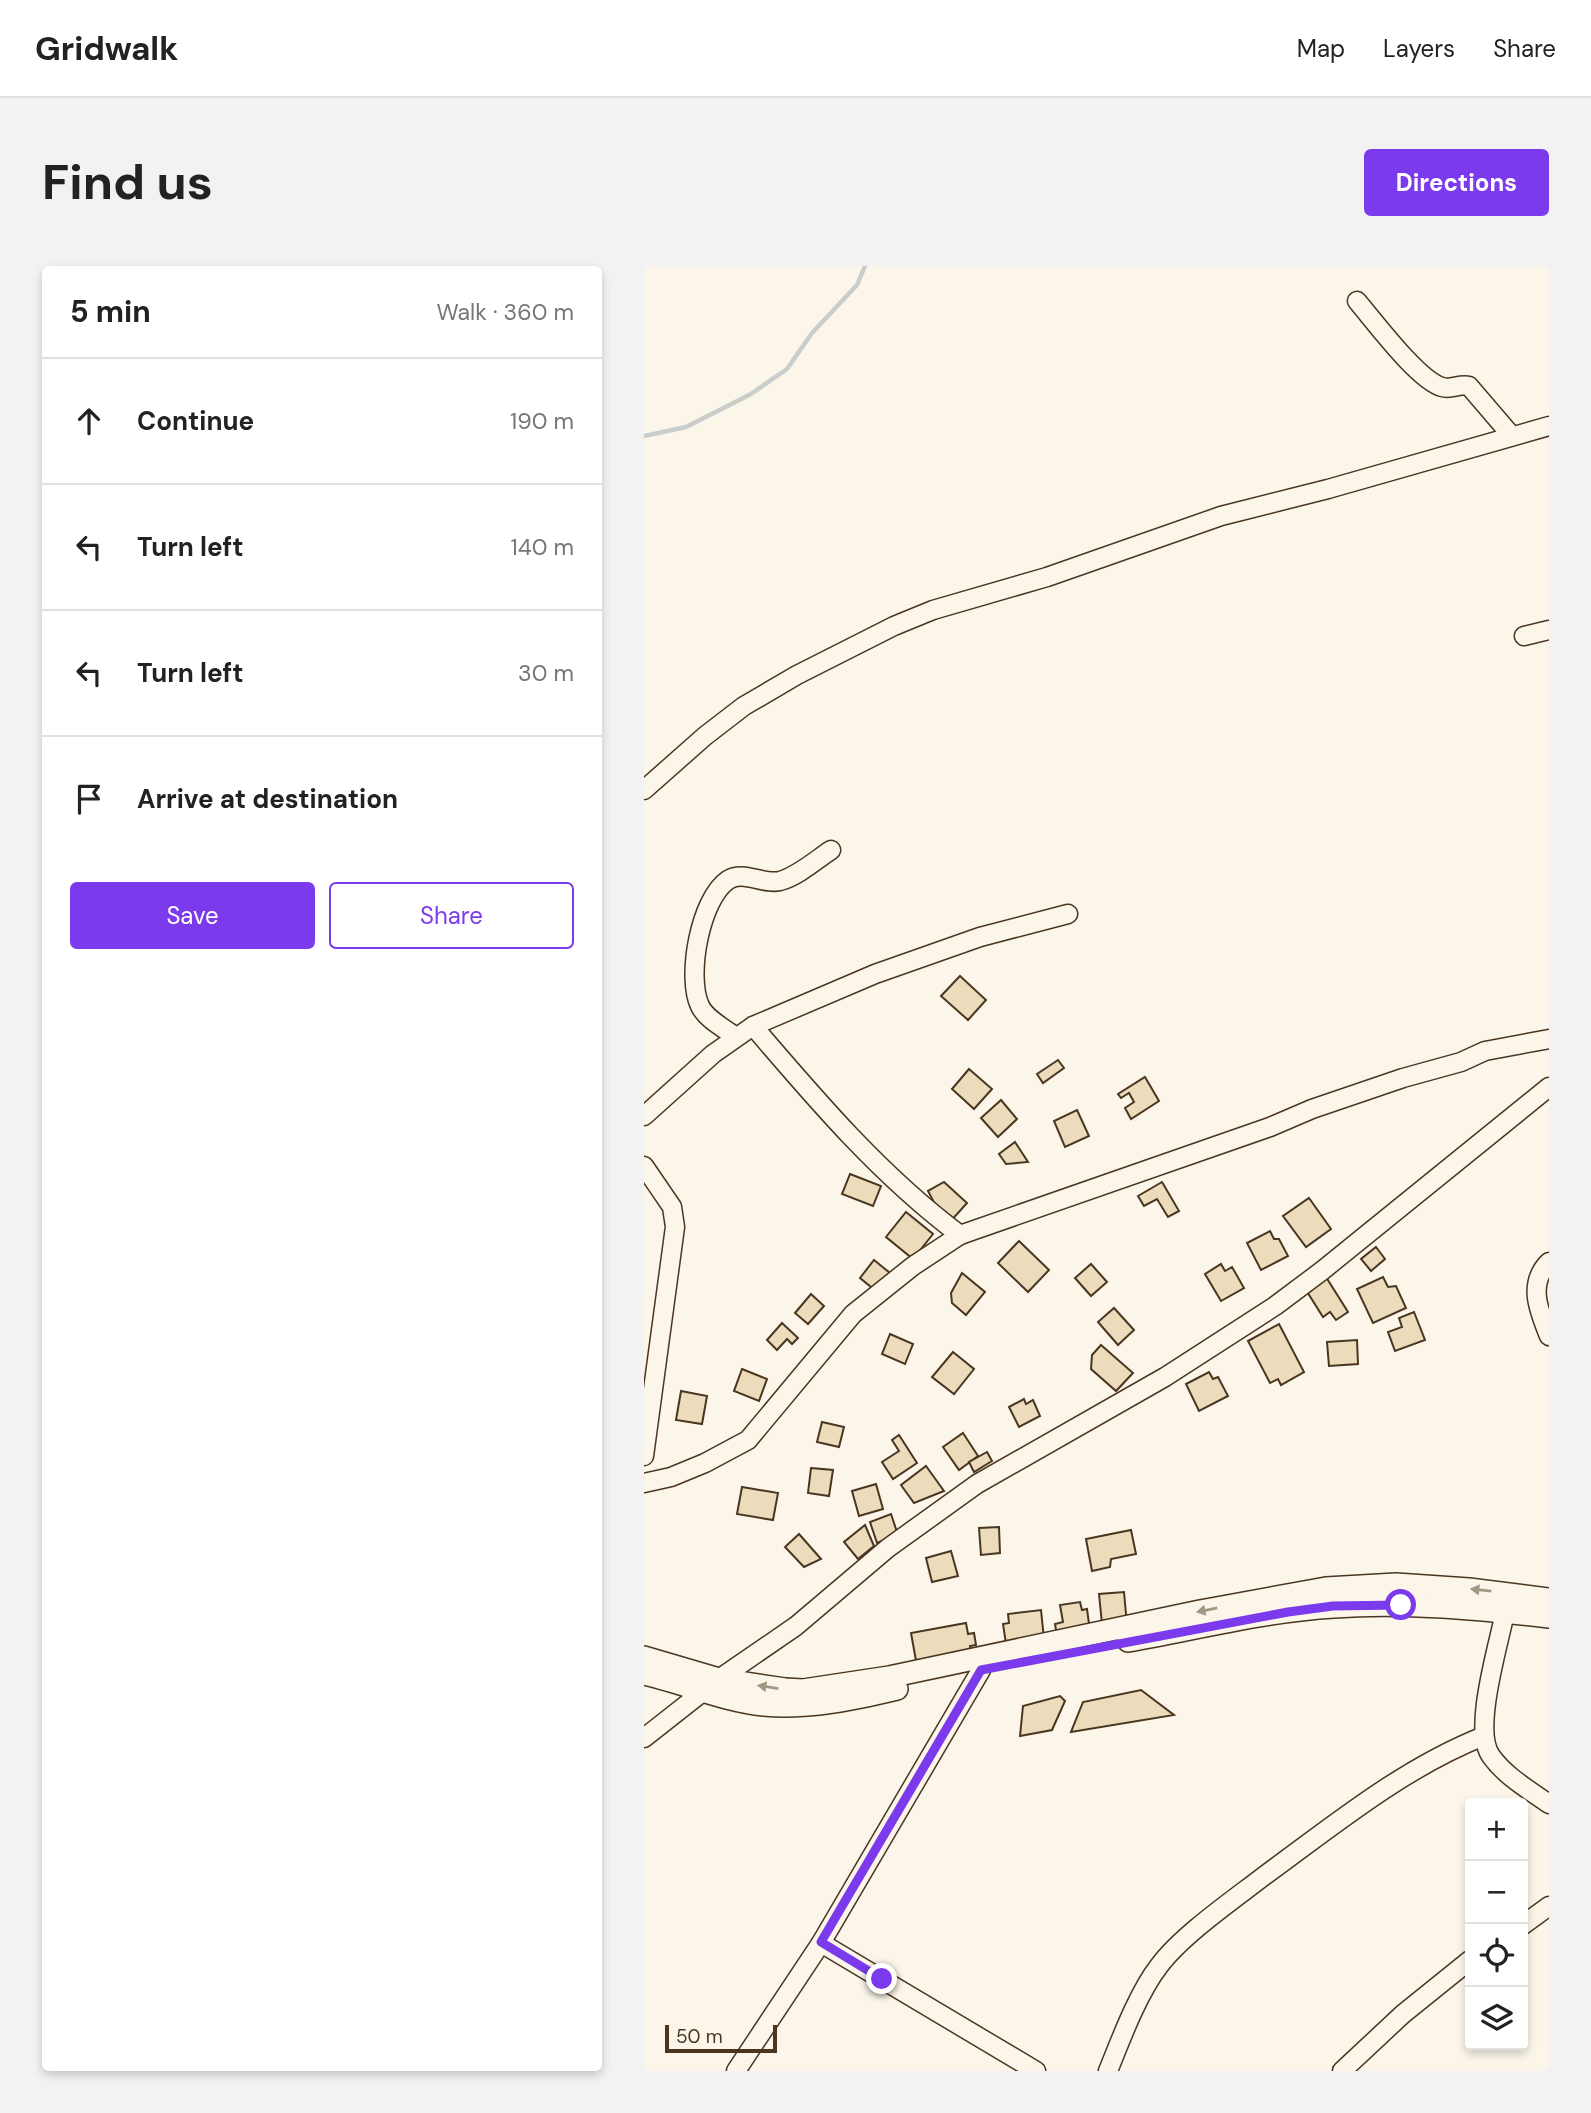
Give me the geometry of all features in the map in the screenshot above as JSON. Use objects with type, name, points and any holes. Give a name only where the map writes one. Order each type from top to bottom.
[{"type":"main road","points":[[644,1674],[712,1684],[785,1689],[829,1688],[1200,1611],[1337,1586],[1415,1585],[1469,1588],[1549,1599]]},
{"type":"main road","points":[[644,1657],[712,1684],[740,1701],[765,1705],[825,1702],[867,1696],[981,1670],[1249,1618],[1310,1609],[1401,1605],[1549,1617]]},
{"type":"street","points":[[1357,301],[1421,372],[1445,388],[1463,384],[1469,386],[1511,435]]},
{"type":"street","points":[[644,790],[744,706],[808,669],[894,626],[933,610],[1047,577],[1221,516],[1328,489],[1549,426]]},
{"type":"street","points":[[1524,636],[1549,630]]},
{"type":"street","points":[[736,1037],[709,1018],[700,1008],[695,991],[693,974],[696,951],[714,897],[728,880],[735,877],[780,881],[831,850]]},
{"type":"street","points":[[644,1116],[736,1037],[753,1026],[875,974],[980,937],[1068,914]]},
{"type":"street","points":[[753,1026],[820,1104],[907,1192],[960,1235]]},
{"type":"street","points":[[644,1483],[671,1477],[705,1463],[748,1440],[853,1314],[913,1266],[960,1235],[1270,1127],[1384,1084],[1461,1062],[1485,1051],[1549,1039]]},
{"type":"street","points":[[644,1738],[712,1684],[796,1626],[888,1548],[977,1484],[1165,1377],[1275,1306],[1549,1087]]},
{"type":"street","points":[[644,1167],[672,1207],[674,1227],[644,1456]]},
{"type":"street","points":[[1549,1262],[1537,1280],[1536,1297],[1549,1336]]},
{"type":"street","points":[[1505,1612],[1490,1679],[1484,1736],[1493,1759],[1549,1804]]},
{"type":"street","points":[[736,2071],[821,1942],[981,1670]]},
{"type":"street","points":[[1108,2071],[1147,1983],[1157,1968],[1205,1922],[1368,1801],[1431,1760],[1484,1736]]},
{"type":"street","points":[[1524,1924],[1549,1906]]},
{"type":"street","points":[[821,1942],[1036,2071]]},
{"type":"street","points":[[1350,2068],[1404,2014],[1465,1964]]},
{"type":"building","points":[[960,976],[986,1000],[968,1020],[941,996]]},
{"type":"building","points":[[1058,1060],[1064,1068],[1043,1083],[1037,1074]]},
{"type":"building","points":[[969,1069],[992,1089],[974,1109],[952,1089]]},
{"type":"building","points":[[1145,1077],[1159,1101],[1131,1119],[1125,1108],[1134,1102],[1129,1093],[1121,1098],[1118,1094]]},
{"type":"building","points":[[1001,1100],[1017,1119],[998,1137],[981,1118]]},
{"type":"building","points":[[1077,1110],[1089,1136],[1065,1147],[1054,1121]]},
{"type":"building","points":[[1015,1142],[1028,1162],[1006,1164],[999,1154]]},
{"type":"building","points":[[850,1174],[881,1186],[873,1206],[842,1194]]},
{"type":"building","points":[[944,1182],[967,1203],[949,1223],[940,1214],[928,1191]]},
{"type":"building","points":[[1162,1182],[1179,1211],[1168,1217],[1157,1199],[1144,1206],[1138,1196]]},
{"type":"building","points":[[1309,1198],[1331,1229],[1306,1247],[1283,1216]]},
{"type":"building","points":[[906,1212],[933,1234],[913,1259],[886,1237]]},
{"type":"building","points":[[1270,1231],[1274,1239],[1279,1239],[1288,1256],[1261,1270],[1247,1243]]},
{"type":"building","points":[[1019,1241],[1049,1270],[1028,1292],[998,1263]]},
{"type":"building","points":[[1376,1247],[1385,1259],[1371,1271],[1361,1259]]},
{"type":"building","points":[[874,1260],[890,1273],[876,1291],[860,1278]]},
{"type":"building","points":[[1091,1264],[1107,1282],[1091,1296],[1075,1278]]},
{"type":"building","points":[[1221,1264],[1225,1271],[1232,1267],[1244,1288],[1221,1301],[1205,1274]]},
{"type":"building","points":[[962,1273],[985,1292],[966,1315],[952,1303],[951,1293]]},
{"type":"building","points":[[1326,1277],[1348,1312],[1336,1320],[1330,1312],[1323,1317],[1306,1290]]},
{"type":"building","points":[[1383,1277],[1388,1287],[1396,1286],[1406,1308],[1373,1323],[1357,1289]]},
{"type":"building","points":[[811,1294],[824,1306],[808,1324],[795,1313]]},
{"type":"building","points":[[1114,1308],[1134,1330],[1118,1345],[1098,1322]]},
{"type":"building","points":[[1414,1312],[1425,1340],[1395,1351],[1388,1332],[1402,1327],[1399,1318]]},
{"type":"building","points":[[782,1323],[798,1338],[792,1344],[787,1339],[777,1350],[767,1340]]},
{"type":"building","points":[[1279,1324],[1304,1372],[1281,1385],[1278,1379],[1270,1383],[1248,1341]]},
{"type":"building","points":[[890,1334],[913,1344],[905,1364],[882,1354]]},
{"type":"building","points":[[1357,1340],[1358,1364],[1329,1366],[1327,1342]]},
{"type":"building","points":[[1101,1345],[1133,1373],[1116,1391],[1091,1369],[1092,1355]]},
{"type":"building","points":[[953,1352],[974,1369],[954,1394],[932,1377]]},
{"type":"building","points":[[742,1369],[767,1379],[759,1401],[734,1391]]},
{"type":"building","points":[[1209,1372],[1213,1379],[1218,1377],[1228,1396],[1199,1411],[1186,1384]]},
{"type":"building","points":[[681,1391],[707,1396],[702,1424],[676,1420]]},
{"type":"building","points":[[1024,1399],[1026,1404],[1033,1400],[1040,1416],[1019,1427],[1009,1407]]},
{"type":"building","points":[[822,1422],[844,1427],[839,1447],[817,1442]]},
{"type":"building","points":[[963,1433],[978,1456],[959,1470],[943,1447]]},
{"type":"building","points":[[899,1435],[917,1463],[893,1479],[882,1462],[899,1451],[892,1440]]},
{"type":"building","points":[[987,1452],[992,1461],[974,1472],[969,1462]]},
{"type":"building","points":[[926,1466],[944,1491],[914,1503],[901,1485]]},
{"type":"building","points":[[811,1468],[833,1470],[829,1496],[808,1493]]},
{"type":"building","points":[[876,1484],[883,1509],[859,1516],[852,1491]]},
{"type":"building","points":[[742,1487],[778,1493],[773,1520],[737,1514]]},
{"type":"building","points":[[891,1514],[898,1535],[877,1543],[870,1522]]},
{"type":"building","points":[[865,1525],[874,1546],[858,1559],[844,1542]]},
{"type":"building","points":[[999,1527],[1000,1553],[981,1555],[979,1528]]},
{"type":"building","points":[[1131,1530],[1136,1554],[1111,1559],[1110,1567],[1092,1571],[1086,1539]]},
{"type":"building","points":[[799,1534],[821,1559],[804,1567],[785,1547]]},
{"type":"building","points":[[951,1551],[958,1576],[932,1582],[926,1558]]},
{"type":"building","points":[[1124,1592],[1127,1625],[1102,1624],[1099,1594]]},
{"type":"building","points":[[1080,1602],[1082,1610],[1087,1609],[1090,1631],[1057,1636],[1055,1624],[1063,1622],[1060,1605]]},
{"type":"building","points":[[1041,1610],[1044,1639],[1006,1644],[1003,1624],[1009,1623],[1008,1614]]},
{"type":"building","points":[[966,1623],[968,1634],[974,1633],[976,1645],[970,1646],[972,1656],[917,1666],[911,1633]]},
{"type":"building","points":[[1141,1690],[1174,1715],[1071,1732],[1083,1702]]},
{"type":"building","points":[[1060,1696],[1065,1701],[1052,1730],[1020,1736],[1023,1706]]},
{"type":"waterway","points":[[644,436],[686,427],[751,394],[787,369],[812,333],[857,285],[865,266]]},
{"type":"route","points":[[882,1979],[821,1942],[981,1670],[1249,1618],[1333,1606],[1401,1605]]}]
